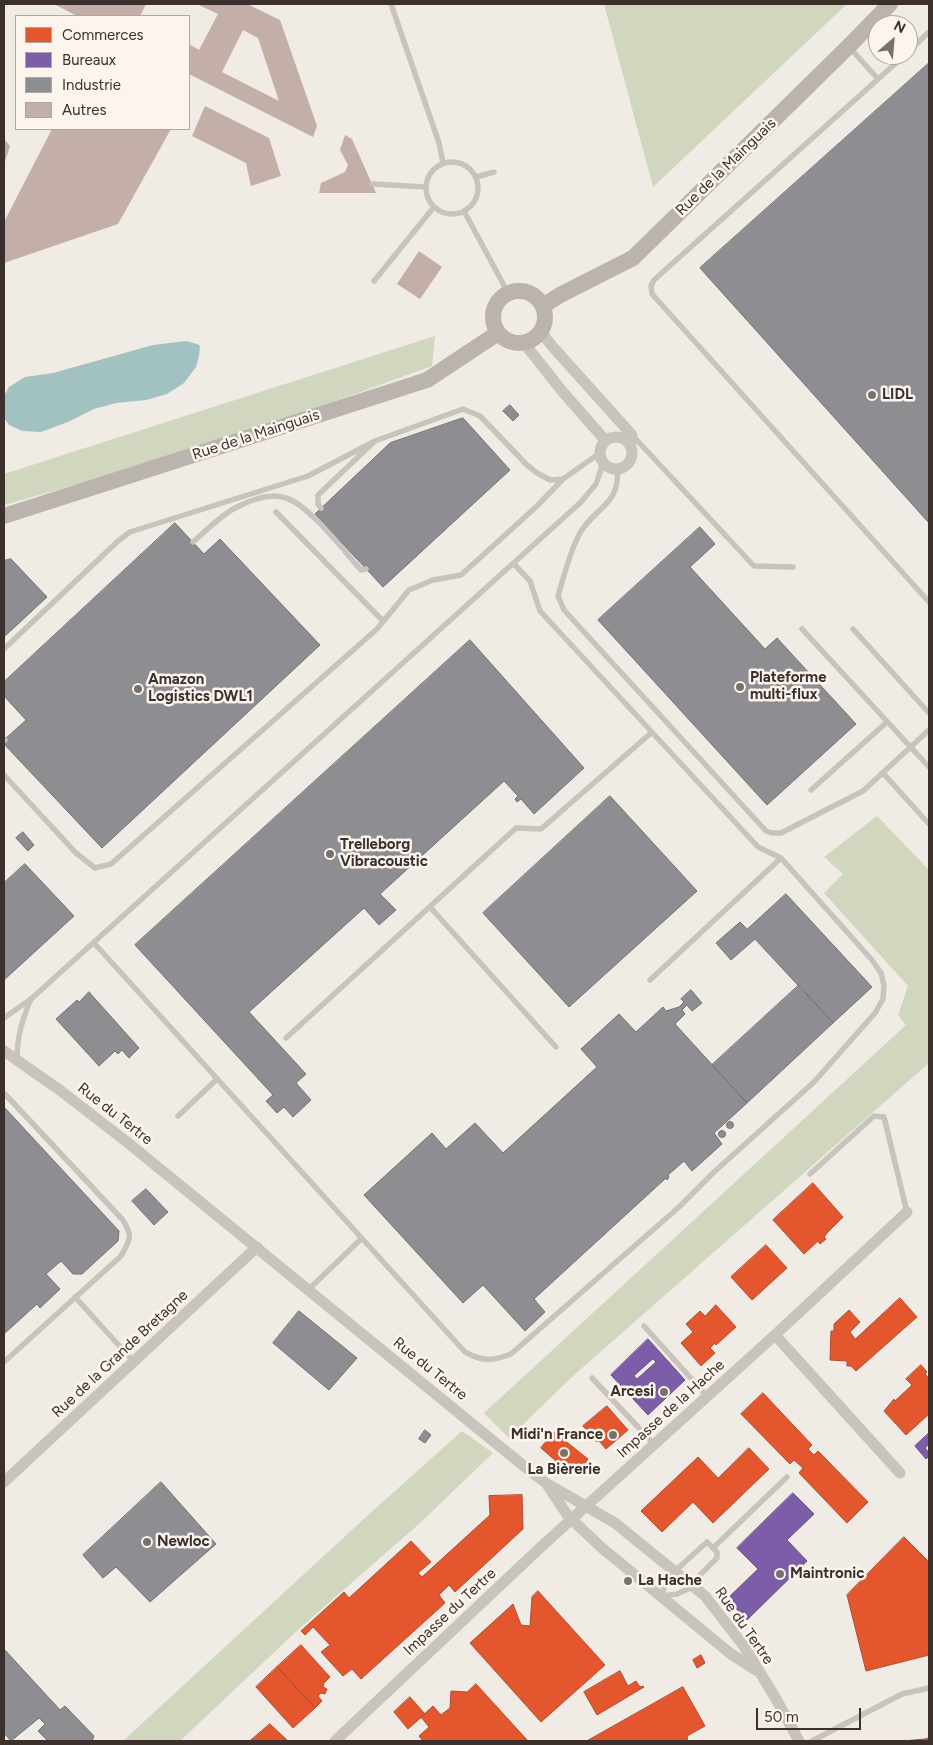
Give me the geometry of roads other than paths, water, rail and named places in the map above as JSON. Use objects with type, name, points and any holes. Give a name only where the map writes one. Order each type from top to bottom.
[{"type":"street","name":"Rue de la Mainguais","points":[[543,306],[560,295],[633,258],[890,4]]},
{"type":"street","points":[[524,291],[539,299],[543,306],[546,314],[545,324],[535,339],[524,343],[512,342],[504,339],[498,333],[493,319],[494,311],[496,304],[508,293],[524,291]]},
{"type":"street","points":[[541,332],[631,440],[630,460],[622,467],[607,466],[602,458],[600,448],[605,440],[617,437],[626,441],[631,440]]},
{"type":"street","name":"Rue de la Mainguais","points":[[4,516],[427,380],[498,333]]},
{"type":"street","points":[[524,343],[562,391],[605,440]]},
{"type":"street","name":"Rue du Tertre","points":[[4,1051],[101,1121],[546,1483],[615,1523],[705,1596],[742,1646],[775,1697],[800,1741]]},
{"type":"street","name":"Impasse de la Hache","points":[[586,1505],[775,1335],[906,1212]]},
{"type":"street","name":"Rue de la Grande Bretagne","points":[[4,1482],[257,1248]]},
{"type":"street","points":[[775,1335],[900,1473]]},
{"type":"street","points":[[546,1483],[571,1519],[602,1548],[731,1654],[757,1671]]},
{"type":"street","name":"Impasse du Tertre","points":[[335,1741],[586,1505]]},
{"type":"lane","points":[[391,4],[443,163]]},
{"type":"lane","points":[[918,42],[929,32]]},
{"type":"lane","points":[[849,46],[878,79]]},
{"type":"lane","points":[[893,65],[654,280],[651,286],[652,294],[929,602]]},
{"type":"lane","points":[[459,162],[472,171],[476,178],[478,193],[470,207],[464,212],[448,214],[440,212],[426,195],[425,187],[431,172],[443,163],[459,162]]},
{"type":"lane","points":[[476,178],[494,172]]},
{"type":"lane","points":[[372,184],[425,187]]},
{"type":"lane","points":[[374,281],[434,207]]},
{"type":"lane","points":[[464,212],[508,293]]},
{"type":"lane","points":[[4,650],[118,541],[130,532],[308,476],[375,441],[462,409],[480,416],[537,473],[550,480],[563,479]]},
{"type":"lane","points":[[631,440],[754,566],[793,567]]},
{"type":"lane","points":[[321,508],[318,504],[318,495],[375,441]]},
{"type":"lane","points":[[4,775],[76,853],[95,868],[111,864],[369,636],[409,590],[433,580],[461,575],[563,479],[602,458]]},
{"type":"lane","points":[[4,1018],[32,999],[585,498],[596,484],[602,458]]},
{"type":"lane","points":[[617,468],[618,480],[616,491],[579,535],[558,596],[564,610],[766,831],[781,833],[863,791],[929,730]]},
{"type":"lane","points":[[193,542],[234,508],[259,498],[274,496],[287,498],[309,513],[361,570],[366,569]]},
{"type":"lane","points":[[276,512],[383,621]]},
{"type":"lane","points":[[94,943],[465,1352],[477,1358],[494,1360],[511,1354],[678,1208],[714,1172],[814,1082],[875,1013],[883,999],[884,985],[880,973],[872,960],[781,858],[758,847],[540,611],[530,581],[514,564]]},
{"type":"lane","points":[[802,629],[929,767]]},
{"type":"lane","points":[[853,629],[929,713]]},
{"type":"lane","points":[[811,790],[887,722]]},
{"type":"lane","points":[[286,1038],[516,828],[541,829],[651,733]]},
{"type":"lane","points":[[883,773],[929,824]]},
{"type":"lane","points":[[650,980],[781,858]]},
{"type":"lane","points":[[430,907],[556,1047]]},
{"type":"lane","points":[[17,1060],[17,1039],[32,999]]},
{"type":"lane","points":[[178,1116],[217,1079]]},
{"type":"lane","points":[[4,1093],[122,1219],[129,1229],[130,1237],[121,1256],[4,1362]]},
{"type":"lane","points":[[810,1174],[874,1116],[884,1117],[906,1212]]},
{"type":"lane","points":[[308,1290],[361,1239]]},
{"type":"lane","points":[[75,1297],[134,1362]]},
{"type":"lane","points":[[644,1326],[707,1396]]},
{"type":"lane","points":[[592,1378],[654,1444]]},
{"type":"lane","points":[[714,1547],[787,1477]]},
{"type":"lane","points":[[707,1542],[714,1547],[717,1552],[717,1558],[690,1588],[677,1594],[662,1596],[664,1584],[675,1570],[707,1542]]},
{"type":"lane","points":[[812,1741],[902,1694],[929,1688]]},
{"type":"water","points":[[186,341],[200,346],[196,367],[184,383],[167,394],[146,400],[116,403],[94,409],[68,422],[41,432],[22,431],[9,425],[4,418],[4,396],[9,387],[25,377],[53,373],[153,345]]},
{"type":"place","name":"LIDL","points":[[872,395]]},
{"type":"place","name":"Plateforme multi-flux","points":[[740,687]]},
{"type":"place","name":"Amazon Logistics DWL1","points":[[138,689]]},
{"type":"place","name":"Trelleborg Vibracoustic","points":[[330,854]]},
{"type":"place","name":"Arcesi","points":[[664,1392]]},
{"type":"place","name":"Midi'n France","points":[[613,1435]]},
{"type":"place","name":"La Bièrerie","points":[[564,1453]]},
{"type":"place","name":"Newloc","points":[[147,1542]]},
{"type":"place","name":"Maintronic","points":[[780,1574]]},
{"type":"place","name":"La Hache","points":[[628,1581]]}]
